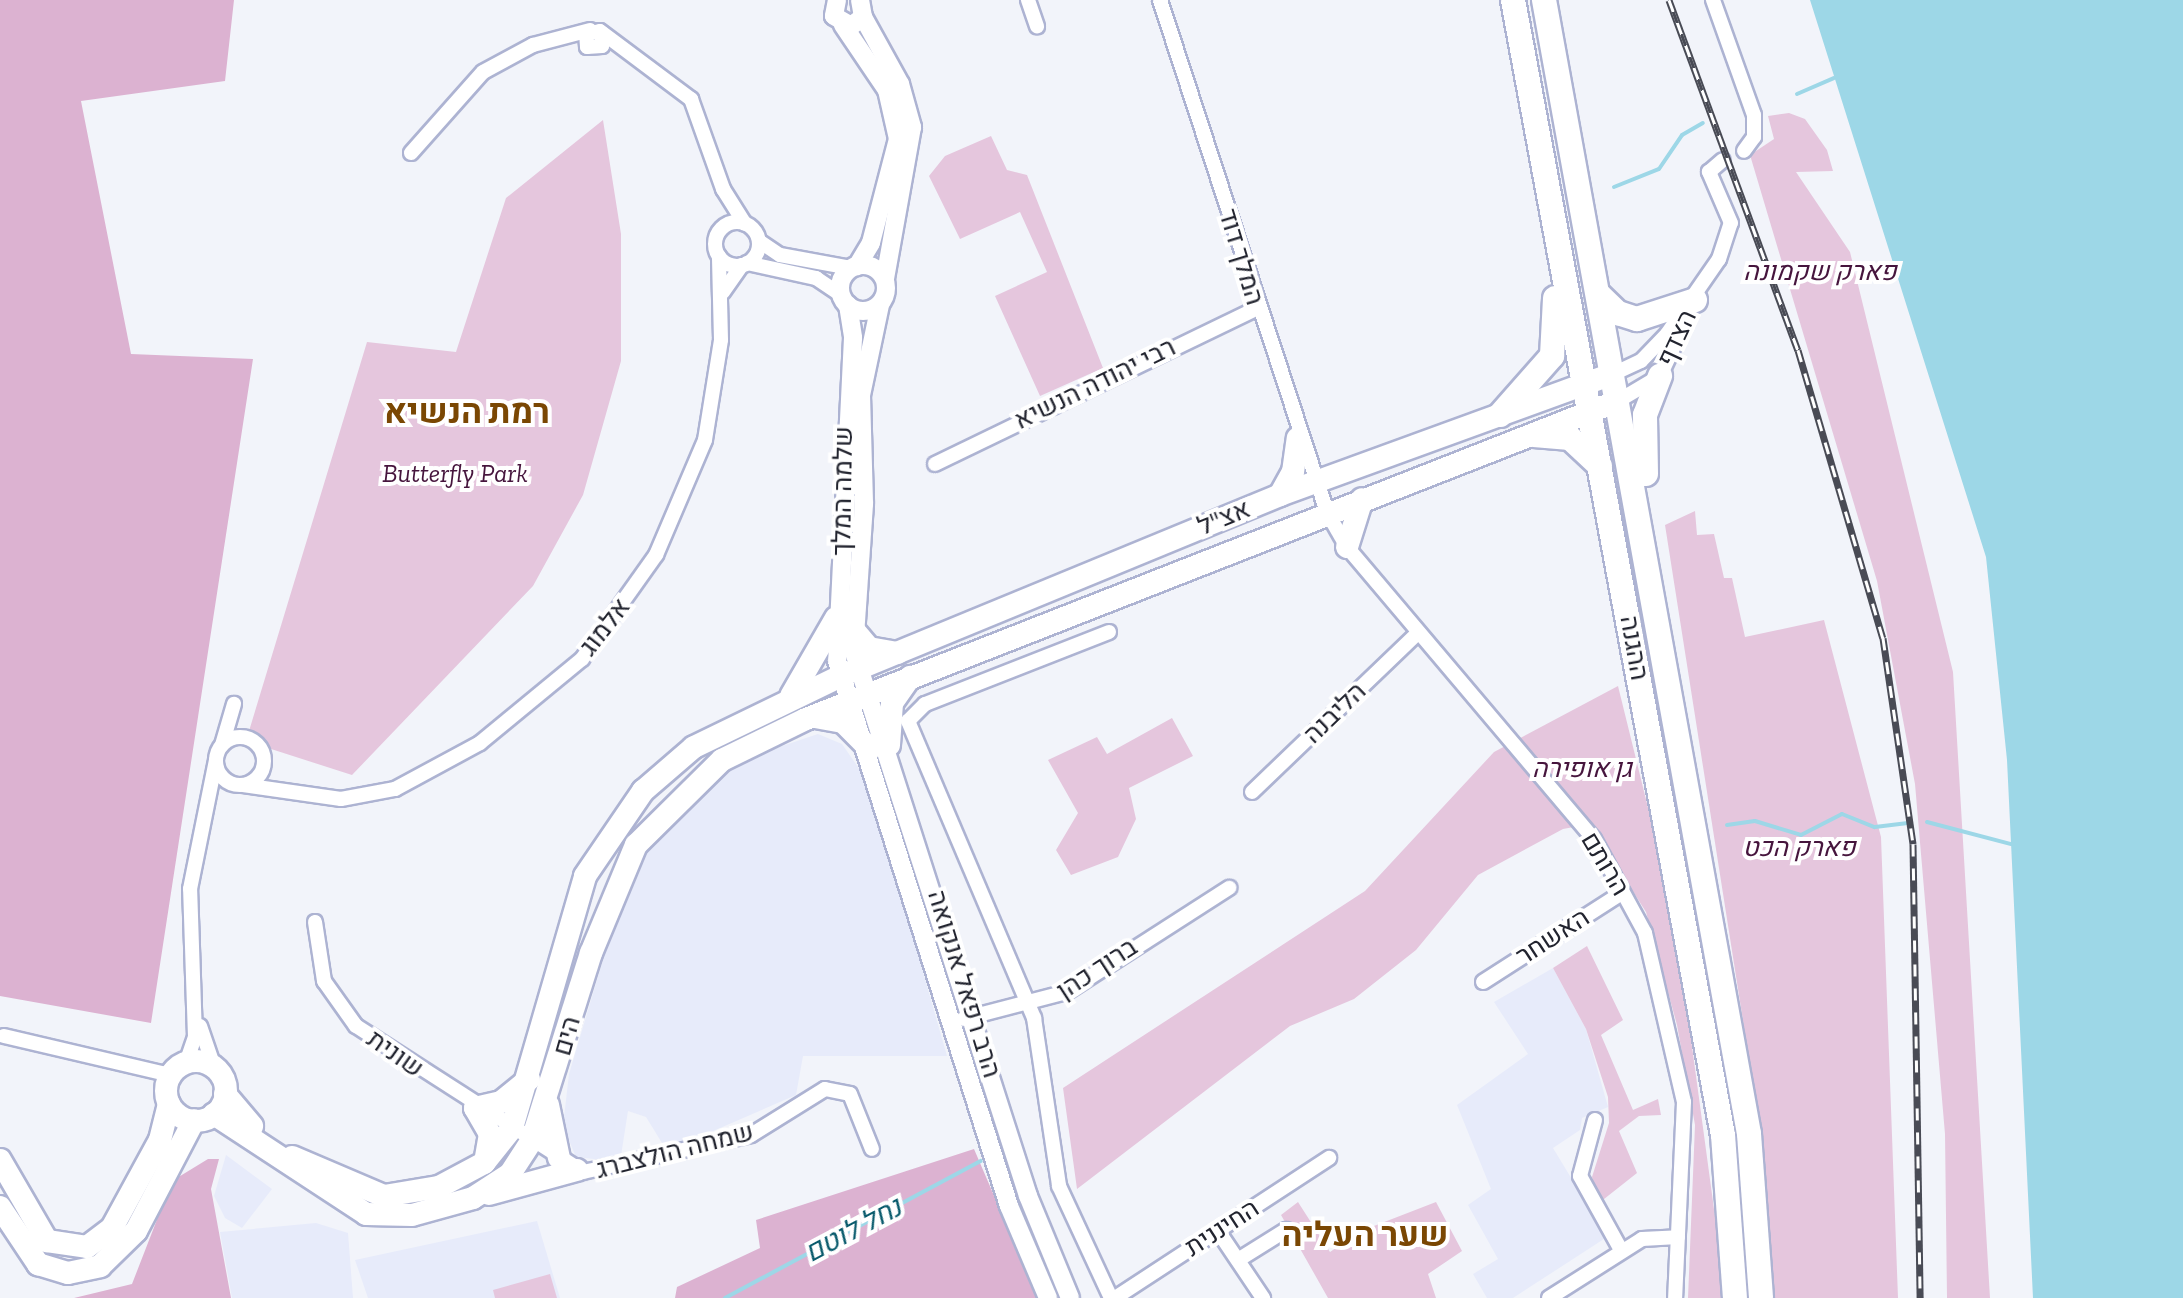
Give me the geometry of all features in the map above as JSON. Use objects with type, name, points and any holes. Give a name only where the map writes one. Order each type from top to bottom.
[{"type":"highway","name":"ההגנה","points":[[1513,0],[1723,1135],[1735,1298]]},
{"type":"highway","name":"ההגנה","points":[[1544,0],[1749,1134],[1761,1298]]},
{"type":"highway","points":[[1500,415],[1538,378],[1557,336],[1542,156]]},
{"type":"highway","points":[[1598,294],[1618,313],[1637,319],[1695,300]]},
{"type":"highway","points":[[1648,564],[1643,429],[1660,376]]},
{"type":"highway","points":[[1534,435],[1570,438],[1600,467]]},
{"type":"main road","name":"אצ\"ל","points":[[851,673],[1280,495],[1613,374]]},
{"type":"main road","name":"אצ\"ל","points":[[861,698],[1327,512],[1618,401]]},
{"type":"main road","points":[[1280,495],[1293,472],[1298,438]]},
{"type":"main road","points":[[1347,547],[1362,499]]},
{"type":"main road","points":[[788,700],[845,623],[869,648],[899,653]]},
{"type":"main road","name":"הים","points":[[211,1109],[234,1112],[292,1156],[373,1194],[439,1187],[484,1163],[512,1128],[529,1079],[585,876],[617,822],[694,747],[788,700],[851,673]]},
{"type":"main road","points":[[806,719],[843,722],[879,747],[892,703],[910,677]]},
{"type":"main road","name":"הים","points":[[211,1109],[366,1214],[412,1215],[473,1198],[510,1174],[532,1140],[552,1088],[595,940],[636,845],[701,775],[806,719],[861,698]]},
{"type":"main road","points":[[0,1160],[47,1241],[87,1247],[112,1228],[160,1140],[178,1069],[214,1067],[211,1109],[136,1231],[100,1266],[68,1273],[38,1264],[0,1207]]},
{"type":"main road","points":[[484,1163],[490,1134],[475,1108],[501,1102],[529,1079]]},
{"type":"main road","points":[[473,1198],[568,1164],[548,1121],[552,1088]]},
{"type":"main road","points":[[169,1104],[211,1109]]},
{"type":"street","points":[[1028,0],[1037,26]]},
{"type":"street","name":"המלך דוד","points":[[1160,0],[1298,438],[1327,512]]},
{"type":"street","points":[[1713,0],[1756,125],[1744,151]]},
{"type":"street","points":[[723,189],[719,256],[816,278],[845,300],[867,311],[880,305],[912,127],[900,84],[862,5],[835,9],[887,90],[898,139],[871,243],[854,267],[845,300]]},
{"type":"street","points":[[411,153],[483,72],[553,40],[596,32],[636,53],[691,99],[723,189],[759,241],[780,255],[854,267],[874,267],[885,278]]},
{"type":"street","points":[[592,49],[596,32]]},
{"type":"street","points":[[553,40],[592,49],[636,53]]},
{"type":"street","name":"הצדף","points":[[1618,401],[1660,376],[1695,300],[1719,259],[1731,223],[1709,172],[1723,160]]},
{"type":"street","points":[[719,232],[745,224]]},
{"type":"street","points":[[745,264],[759,241]]},
{"type":"street","name":"אלמוג","points":[[239,785],[303,794],[377,795],[449,763],[555,684],[612,624],[656,555],[705,440],[723,292],[719,256]]},
{"type":"street","name":"אלמוג","points":[[723,292],[745,264]]},
{"type":"street","name":"שלמה המלך","points":[[845,300],[853,338],[845,623],[851,673]]},
{"type":"street","name":"הצדף","points":[[1613,374],[1641,361],[1695,300]]},
{"type":"street","name":"שלמה המלך","points":[[845,623],[864,504],[863,376],[880,305]]},
{"type":"street","name":"רבי יהודה הנשיא","points":[[935,464],[1257,308]]},
{"type":"street","name":"הרותם","points":[[1327,512],[1347,547],[1594,839],[1645,933],[1684,1102],[1675,1298]]},
{"type":"street","name":"הרב רפאל אנקואה","points":[[1109,632],[925,704],[908,721],[1030,1005],[1059,1186],[1113,1298]]},
{"type":"street","name":"הליבנה","points":[[1252,792],[1418,633]]},
{"type":"street","name":"הרב רפאל אנקואה","points":[[851,673],[975,1016],[1028,1196],[1070,1298]]},
{"type":"street","points":[[202,818],[222,789],[239,785],[264,764],[234,704],[202,818],[190,889],[195,1002],[214,1067]]},
{"type":"street","points":[[222,745],[251,740]]},
{"type":"street","name":"הרב רפאל אנקואה","points":[[879,747],[1009,1206],[1048,1298]]},
{"type":"street","points":[[216,760],[221,776],[239,785]]},
{"type":"street","name":"אלמוג","points":[[264,764],[271,778],[303,794]]},
{"type":"street","name":"ברוך כהן","points":[[955,1021],[1030,1005],[1067,992],[1229,888]]},
{"type":"street","name":"האשחר","points":[[1483,982],[1623,892]]},
{"type":"street","name":"שונית","points":[[315,922],[324,981],[356,1026],[475,1108],[532,1140]]},
{"type":"street","points":[[4,1036],[178,1069],[195,1002]]},
{"type":"street","name":"שמחה הולצברג","points":[[532,1140],[568,1164],[603,1173],[751,1135],[825,1089],[850,1094],[872,1149]]},
{"type":"street","points":[[1595,1120],[1580,1176],[1621,1250]]},
{"type":"street","name":"החיננית","points":[[1113,1298],[1329,1158]]},
{"type":"street","points":[[1238,1260],[1286,1230]]},
{"type":"street","points":[[1218,1231],[1263,1298]]},
{"type":"street","points":[[1549,1298],[1642,1239],[1678,1237]]},
{"type":"shaded area","points":[[0,0],[234,0],[225,81],[81,101],[131,354],[253,359],[151,1023],[0,996]]},
{"type":"shaded area","points":[[818,734],[842,744],[869,783],[947,1056],[803,1056],[796,1095],[667,1151],[646,1117],[628,1111],[620,1162],[576,1157],[563,1126],[569,1074],[627,879],[680,807],[752,756]]},
{"type":"shaded area","points":[[1553,968],[1586,1029],[1608,1107],[1582,1118],[1580,1130],[1553,1148],[1607,1237],[1513,1298],[1487,1298],[1473,1274],[1498,1259],[1468,1205],[1491,1189],[1457,1105],[1528,1054],[1494,1002]]},
{"type":"shaded area","points":[[974,1149],[1038,1298],[675,1298],[677,1287],[760,1248],[756,1220]]},
{"type":"shaded area","points":[[226,1155],[272,1189],[242,1228],[225,1218],[214,1196]]},
{"type":"shaded area","points":[[208,1159],[219,1159],[211,1189],[231,1298],[74,1298],[132,1284],[172,1181]]},
{"type":"shaded area","points":[[537,1221],[560,1298],[368,1298],[355,1260]]},
{"type":"shaded area","points":[[316,1223],[348,1233],[353,1298],[232,1298],[220,1232]]},
{"type":"green space","name":"פארק שקמונה","points":[[1789,113],[1805,119],[1827,150],[1833,171],[1796,172],[1850,252],[1953,672],[1990,1298],[1947,1298],[1945,1134],[1915,784],[1877,581],[1750,155],[1774,139],[1768,116]]},
{"type":"green space","name":"Butterfly Park","points":[[603,120],[621,234],[621,361],[583,495],[533,586],[352,775],[246,741],[367,342],[456,352],[506,198]]},
{"type":"green space","points":[[991,136],[1007,170],[1027,175],[1103,368],[1040,396],[995,296],[1047,272],[1020,212],[960,239],[929,176],[945,156]]},
{"type":"green space","name":"פארק הכט","points":[[1695,511],[1697,535],[1714,534],[1724,578],[1732,578],[1745,637],[1824,620],[1881,837],[1898,1298],[1769,1298],[1758,1116],[1665,525]]},
{"type":"green space","name":"גן אופירה","points":[[1618,686],[1674,913],[1726,1298],[1688,1298],[1695,1125],[1677,1025],[1646,912],[1590,824],[1563,829],[1478,875],[1416,950],[1354,999],[1290,1026],[1077,1189],[1063,1088],[1365,891],[1494,752]]},
{"type":"green space","points":[[1172,718],[1193,756],[1129,788],[1136,819],[1118,857],[1071,875],[1056,850],[1078,813],[1048,760],[1097,737],[1107,754]]},
{"type":"green space","points":[[1587,946],[1623,1020],[1601,1035],[1633,1110],[1658,1099],[1661,1115],[1639,1116],[1619,1131],[1637,1173],[1599,1203],[1592,1177],[1609,1123],[1608,1097],[1586,1029],[1553,968]]},
{"type":"green space","points":[[1298,1202],[1330,1252],[1361,1231],[1436,1202],[1462,1251],[1428,1274],[1436,1298],[1328,1298],[1281,1215]]},
{"type":"green space","points":[[550,1274],[557,1298],[495,1298],[493,1290]]},
{"type":"water","points":[[1810,0],[2183,0],[2183,1298],[2033,1298],[2007,760],[1986,557]]},
{"type":"waterway","points":[[1797,94],[1834,78]]},
{"type":"waterway","points":[[1614,187],[1659,169],[1682,135],[1703,123]]},
{"type":"waterway","name":"נחל לוטם","points":[[1727,825],[1755,821],[1801,835],[1842,814],[1875,827],[1906,823]]},
{"type":"waterway","points":[[1927,822],[2011,844]]},
{"type":"waterway","name":"נחל לוטם","points":[[725,1298],[981,1161]]},
{"type":"railway","points":[[1669,0],[1798,350],[1883,638],[1913,844],[1920,1298]]},
{"type":"district","name":"רמת הנשיא","points":[[467,412]]},
{"type":"district","name":"שער העליה","points":[[1365,1235]]}]
